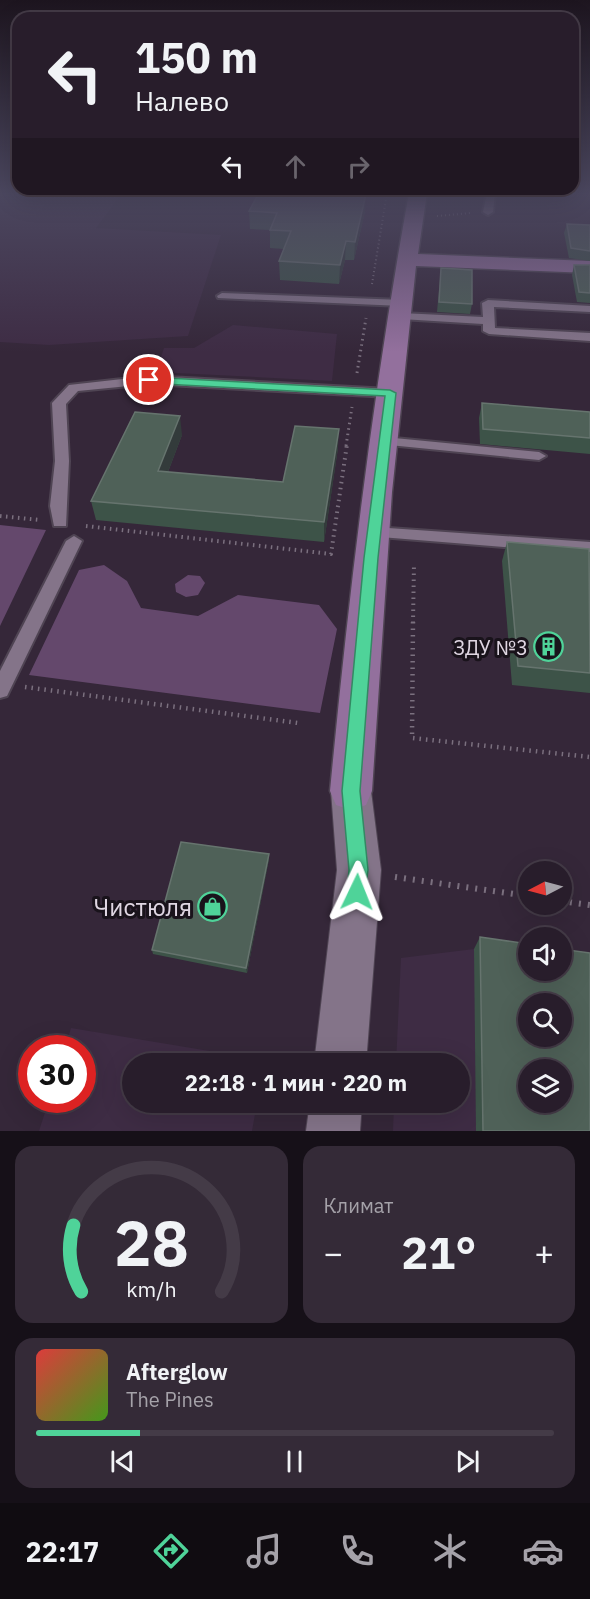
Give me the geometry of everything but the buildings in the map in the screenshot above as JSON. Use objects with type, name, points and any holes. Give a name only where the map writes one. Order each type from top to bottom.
[{"type":"street","points":[[341,1053],[359,870],[351,791],[384,441],[407,260],[411,246]]},
{"type":"street","points":[[407,260],[590,267]]},
{"type":"street","points":[[333,1131],[335,1113]]},
{"type":"lane","points":[[222,296],[369,302],[401,309],[489,321]]},
{"type":"lane","points":[[590,309],[488,303],[489,331],[590,337]]},
{"type":"lane","points":[[60,522],[55,503],[62,474],[64,434],[59,403],[74,388],[149,380],[390,393]]},
{"type":"lane","points":[[384,441],[539,456]]},
{"type":"lane","points":[[374,532],[590,548]]},
{"type":"lane","points":[[2,687],[74,541]]},
{"type":"path","points":[[374,276],[379,246]]},
{"type":"path","points":[[0,516],[331,554],[369,302]]},
{"type":"path","points":[[414,563],[412,738],[590,756]]},
{"type":"path","points":[[2,687],[298,723]]},
{"type":"path","points":[[359,870],[518,894]]},
{"type":"path","points":[[572,903],[590,905]]},
{"type":"shaded area","points":[[0,246],[217,246],[188,336],[49,345],[0,342]]},
{"type":"shaded area","points":[[233,325],[337,334],[332,381],[156,372],[164,348],[194,348]]},
{"type":"shaded area","points":[[0,525],[46,530],[0,626]]},
{"type":"shaded area","points":[[104,565],[127,581],[141,608],[198,616],[238,595],[319,605],[337,629],[320,713],[29,675],[79,570]]},
{"type":"shaded area","points":[[188,575],[200,576],[205,583],[198,595],[186,597],[176,592],[175,584]]},
{"type":"shaded area","points":[[474,949],[518,956],[518,981],[563,981],[565,993],[518,993],[518,1047],[572,1047],[572,1031],[590,1131],[393,1131],[394,1113],[470,1113],[470,1053],[396,1053],[401,958]]},
{"type":"shaded area","points":[[71,1028],[222,1053],[122,1053],[122,1113],[255,1113],[252,1131],[39,1131],[45,1113],[96,1113],[96,1035],[69,1035]]},
{"type":"place","name":"ЗДУ №3","points":[[549,647]]},
{"type":"place","name":"Чистюля","points":[[213,907]]},
{"type":"route","points":[[149,380],[390,393],[371,558],[351,791],[359,870],[357,892]]}]
